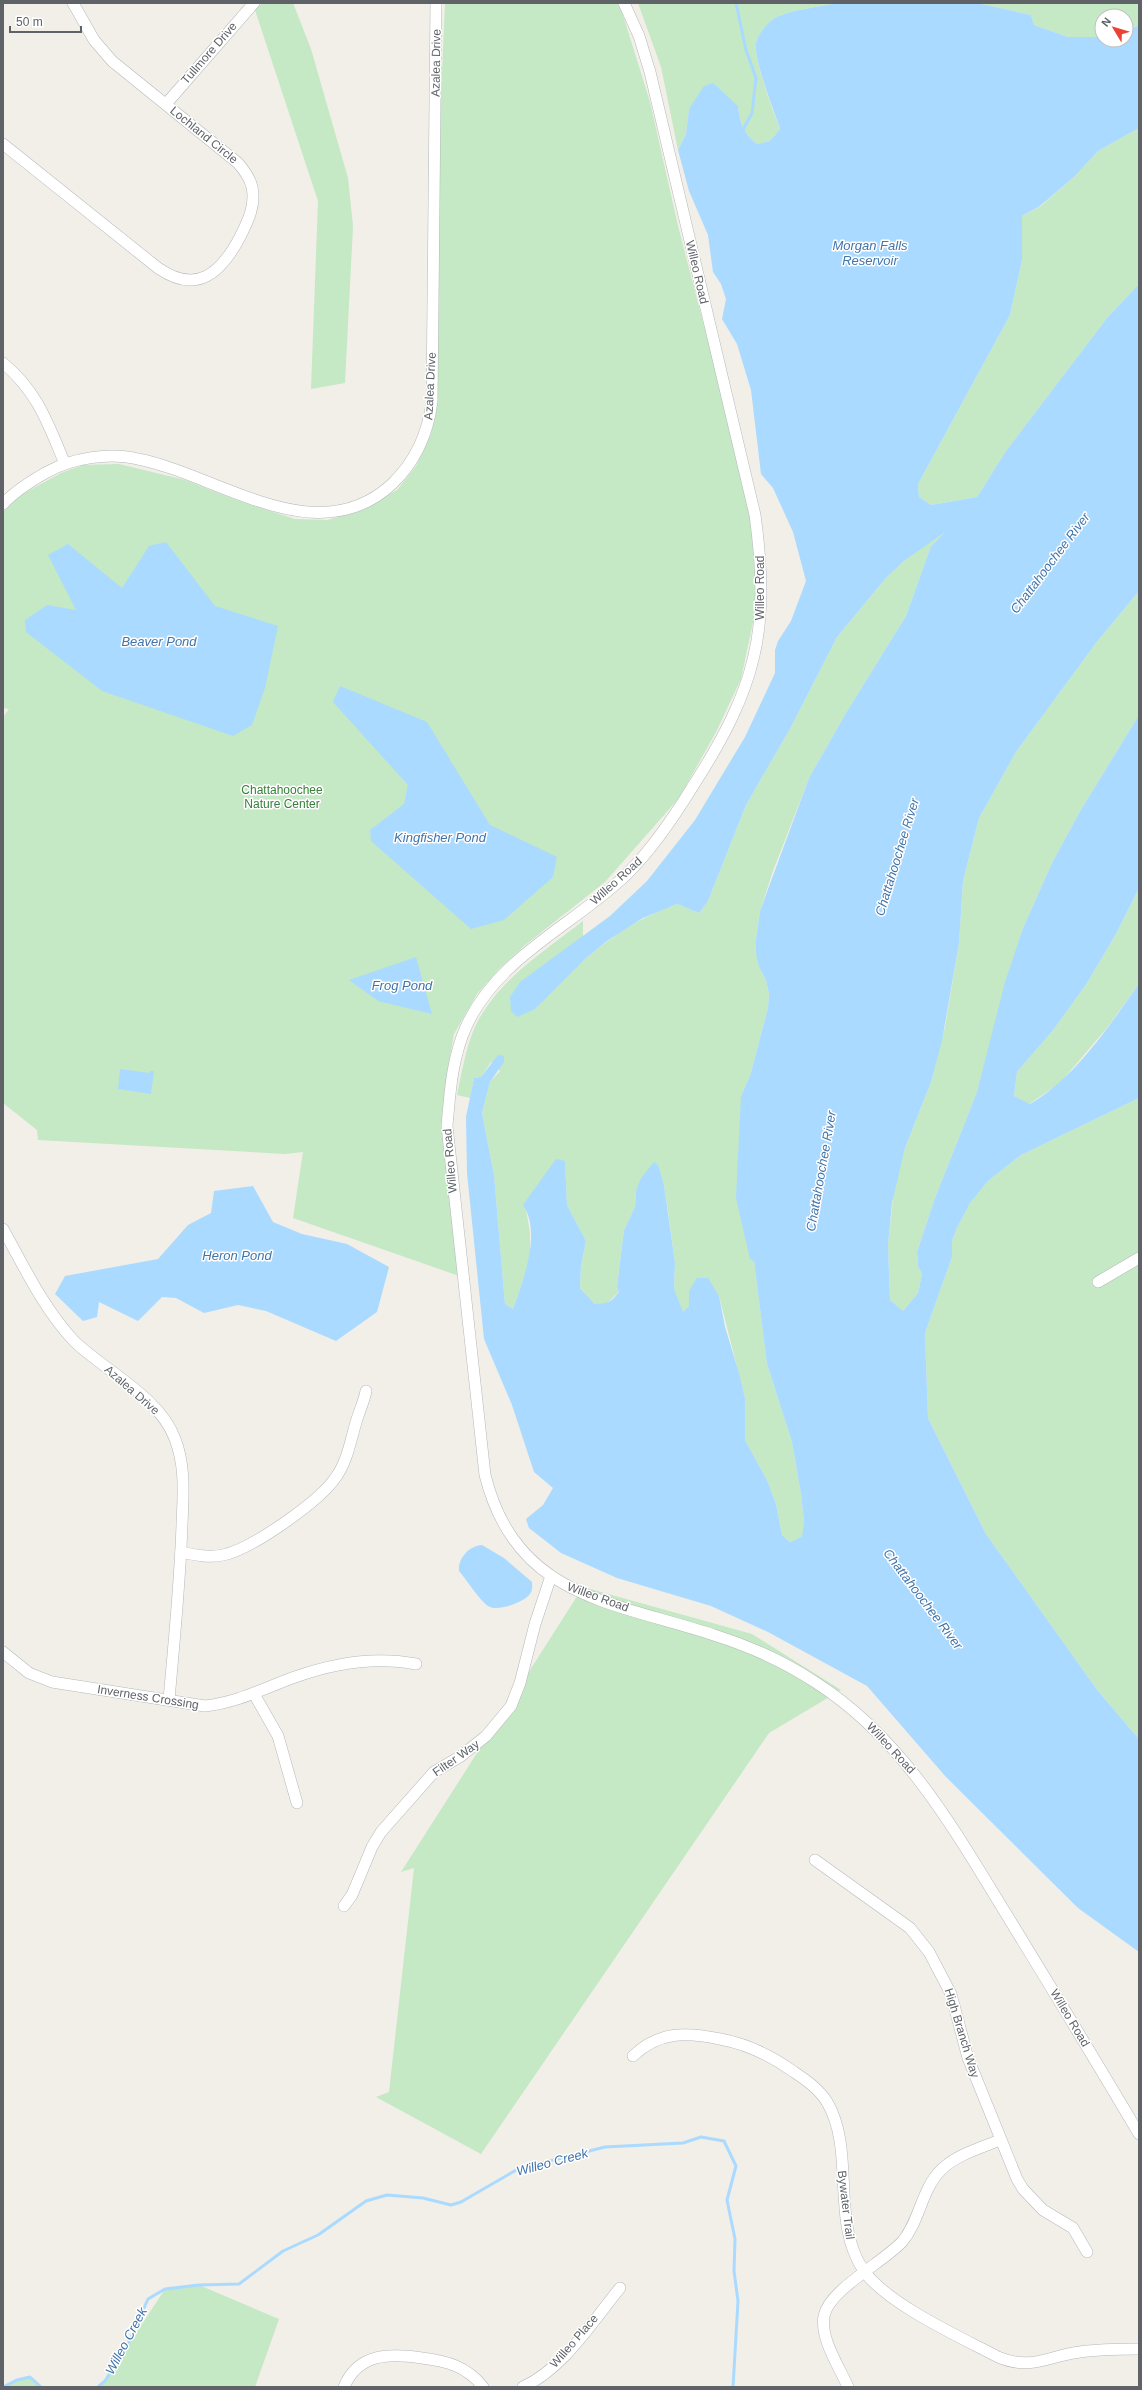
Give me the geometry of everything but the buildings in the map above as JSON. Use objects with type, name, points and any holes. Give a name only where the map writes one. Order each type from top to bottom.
[{"type":"street","name":"Lochland Circle","points":[[3,144],[165,273],[180,280],[202,279],[218,269],[232,252],[252,208],[252,186],[244,170],[232,157],[105,54],[94,40],[73,3]]},
{"type":"street","name":"Tullmore Drive","points":[[166,104],[254,3]]},
{"type":"street","name":"Azalea Drive","points":[[3,504],[28,483],[64,464],[102,457],[137,458],[159,464],[283,509],[316,514],[343,510],[369,500],[389,487],[407,468],[416,454],[426,431],[432,401],[436,3]]},
{"type":"street","name":"Willeo Road","points":[[624,3],[639,36],[650,72],[755,515],[761,562],[761,615],[751,672],[740,703],[717,747],[670,824],[627,874],[536,946],[498,980],[473,1014],[456,1058],[447,1126],[482,1462],[492,1503],[505,1529],[524,1552],[551,1576],[578,1592],[713,1634],[772,1658],[831,1692],[871,1725],[913,1771],[952,1826],[1139,2134]]},
{"type":"street","points":[[3,363],[22,380],[41,407],[64,464]]},
{"type":"street","name":"Azalea Drive","points":[[3,1229],[43,1300],[61,1326],[88,1354],[141,1396],[161,1415],[175,1438],[183,1477],[181,1552],[169,1700]]},
{"type":"street","points":[[1098,1282],[1139,1258]]},
{"type":"street","points":[[181,1552],[201,1556],[221,1556],[240,1551],[255,1543],[319,1496],[337,1476],[344,1461],[366,1391]]},
{"type":"street","name":"Filter Way","points":[[344,1906],[352,1895],[372,1847],[381,1832],[434,1772],[461,1756],[486,1736],[508,1711],[520,1683],[535,1624],[551,1576]]},
{"type":"street","name":"Inverness Crossing","points":[[3,1652],[29,1673],[52,1682],[205,1706],[230,1703],[330,1666],[362,1661],[394,1660],[416,1664]]},
{"type":"street","points":[[254,1694],[278,1736],[297,1803]]},
{"type":"street","name":"High Branch Way","points":[[815,1860],[910,1928],[929,1952],[952,1994],[968,2058],[1000,2140],[1023,2189],[1043,2210],[1073,2228],[1087,2252]]},
{"type":"street","name":"Bywater Trail","points":[[633,2056],[646,2044],[664,2037],[683,2034],[702,2035],[733,2041],[757,2050],[785,2065],[813,2085],[827,2102],[836,2123],[849,2237],[858,2261],[865,2273],[874,2283],[895,2300],[1007,2361],[1028,2364],[1078,2352],[1139,2348]]},
{"type":"street","points":[[848,2387],[824,2331],[824,2317],[830,2302],[838,2292],[886,2258],[903,2240],[913,2224],[930,2184],[940,2171],[960,2156],[1000,2140]]},
{"type":"street","name":"Willeo Place","points":[[523,2387],[545,2374],[561,2360],[620,2288]]},
{"type":"street","points":[[344,2387],[349,2377],[359,2366],[373,2358],[389,2354],[451,2363],[467,2371],[482,2387]]},
{"type":"green space","points":[[262,3],[293,3],[311,49],[348,178],[353,226],[345,383],[311,389],[318,201],[255,10]]},
{"type":"green space","name":"Chattahoochee Nature Center","points":[[445,3],[617,3],[622,12],[650,102],[678,226],[761,545],[753,622],[741,679],[716,732],[679,798],[605,882],[524,946],[499,969],[477,994],[454,1034],[447,1073],[465,1278],[293,1218],[303,1152],[285,1154],[38,1140],[37,1130],[3,1103],[3,717],[9,709],[3,708],[3,512],[21,495],[61,473],[83,465],[119,464],[185,480],[236,500],[295,519],[327,520],[355,513],[397,490],[416,466],[431,434],[436,412],[438,390],[432,312]]},
{"type":"green space","points":[[638,3],[836,3],[779,16],[768,23],[757,39],[756,51],[761,74],[780,129],[770,141],[757,144],[748,136],[741,123],[738,106],[689,109],[686,134],[678,150],[661,67]]},
{"type":"green space","points":[[977,3],[1139,3],[1139,25],[1134,28],[1134,8],[1094,8],[1094,37],[1068,37],[1034,25],[1031,15]]},
{"type":"green space","points":[[1139,128],[1139,284],[1107,318],[1006,451],[977,497],[931,505],[919,497],[918,484],[1010,315],[1022,260],[1022,216],[1041,206],[1074,177],[1098,151]]},
{"type":"green space","points":[[948,529],[931,546],[906,616],[846,713],[809,778],[773,871],[760,911],[756,939],[759,967],[766,980],[769,994],[768,1008],[750,1076],[741,1096],[754,1261],[767,1364],[792,1442],[801,1494],[804,1522],[803,1537],[790,1542],[782,1535],[776,1504],[767,1480],[745,1440],[745,1398],[719,1296],[689,1291],[689,1306],[683,1313],[674,1288],[675,1263],[668,1211],[664,1185],[657,1165],[636,1191],[635,1207],[624,1230],[617,1287],[619,1292],[606,1304],[595,1304],[580,1288],[581,1266],[586,1241],[567,1205],[565,1161],[526,1209],[530,1233],[530,1261],[513,1309],[505,1304],[494,1175],[482,1113],[490,1082],[500,1071],[491,1062],[481,1077],[474,1078],[470,1098],[457,1095],[469,1043],[477,1023],[492,1000],[528,963],[583,921],[583,937],[564,952],[535,1009],[582,961],[618,934],[636,923],[656,912],[677,904],[699,913],[708,901],[746,805],[791,727],[837,637],[885,579],[904,561]]},
{"type":"green space","points":[[1139,591],[1139,715],[1079,813],[1052,863],[1023,928],[977,1092],[935,1198],[917,1252],[918,1266],[922,1274],[918,1293],[903,1311],[890,1300],[888,1245],[894,1189],[905,1148],[931,1082],[945,1027],[959,943],[963,881],[979,818],[1016,752],[1096,643]]},
{"type":"green space","points":[[1139,888],[1139,984],[1106,1029],[1060,1083],[1029,1104],[1014,1096],[1017,1072],[1054,1029],[1087,983],[1116,934]]},
{"type":"green space","points":[[1139,1098],[1139,1739],[1098,1691],[986,1534],[928,1418],[925,1333],[952,1257],[952,1241],[957,1228],[970,1203],[988,1181],[1021,1155]]},
{"type":"green space","points":[[583,1587],[752,1634],[841,1690],[769,1733],[481,2154],[376,2097],[389,2092],[414,1868],[401,1872]]},
{"type":"green space","points":[[199,2285],[279,2319],[255,2387],[98,2387],[105,2381],[165,2289]]},
{"type":"green space","points":[[30,2377],[41,2387],[3,2387],[17,2380]]},
{"type":"water","name":"Morgan Falls Reservoir","points":[[836,3],[977,3],[1031,15],[1034,25],[1068,37],[1094,37],[1094,48],[1134,48],[1134,28],[1139,25],[1139,128],[1098,151],[1074,177],[1040,206],[1022,216],[1022,260],[1010,315],[918,484],[919,497],[931,505],[977,497],[1006,451],[1107,318],[1139,284],[1139,591],[1096,643],[1016,752],[979,818],[963,881],[959,943],[942,1041],[931,1082],[905,1148],[892,1203],[888,1245],[890,1300],[903,1311],[918,1293],[922,1274],[918,1266],[917,1252],[935,1198],[977,1092],[1005,982],[1023,928],[1052,863],[1079,813],[1139,715],[1139,888],[1116,934],[1087,983],[1054,1029],[1017,1072],[1014,1096],[1030,1104],[1047,1093],[1062,1080],[1077,1066],[1103,1034],[1139,984],[1139,1098],[1021,1155],[988,1181],[970,1203],[957,1228],[952,1241],[952,1257],[925,1333],[928,1418],[986,1534],[1098,1691],[1139,1739],[1139,1952],[1078,1908],[946,1777],[867,1686],[768,1632],[711,1606],[617,1578],[561,1553],[529,1528],[526,1519],[543,1505],[553,1488],[534,1472],[512,1405],[484,1339],[467,1173],[466,1117],[474,1078],[481,1077],[498,1055],[504,1056],[504,1062],[490,1082],[482,1113],[494,1175],[505,1304],[513,1309],[526,1271],[529,1257],[531,1229],[528,1216],[523,1205],[556,1159],[565,1161],[567,1205],[586,1241],[581,1266],[580,1288],[595,1304],[609,1301],[619,1292],[617,1287],[624,1230],[635,1207],[636,1191],[641,1178],[654,1162],[658,1165],[664,1185],[675,1263],[674,1288],[683,1312],[689,1306],[689,1291],[697,1278],[708,1278],[719,1296],[725,1327],[745,1398],[745,1440],[767,1480],[776,1504],[782,1535],[790,1542],[802,1537],[804,1522],[792,1442],[767,1364],[754,1261],[750,1259],[736,1198],[741,1096],[750,1076],[768,1008],[769,994],[766,980],[759,967],[756,953],[756,939],[760,911],[809,778],[846,713],[906,616],[931,546],[945,532],[904,561],[885,579],[837,637],[791,727],[746,805],[708,901],[699,913],[677,904],[643,918],[607,941],[585,959],[535,1009],[517,1017],[511,1011],[510,997],[520,982],[610,916],[647,881],[695,820],[745,737],[775,673],[775,650],[778,641],[791,621],[806,581],[793,532],[773,488],[761,474],[751,390],[737,344],[722,319],[726,299],[721,284],[713,272],[708,235],[689,191],[678,150],[686,134],[689,109],[704,86],[713,83],[738,106],[743,127],[748,136],[757,144],[770,141],[780,129],[758,62],[756,43],[757,39],[768,23],[779,16]]},
{"type":"water","name":"Beaver Pond","points":[[166,542],[215,606],[278,626],[265,688],[252,725],[233,736],[102,691],[26,632],[25,620],[47,605],[76,610],[48,555],[68,544],[122,588],[149,546]]},
{"type":"water","name":"Kingfisher Pond","points":[[340,686],[427,722],[490,825],[557,857],[553,877],[504,920],[471,929],[371,841],[370,830],[404,804],[408,785],[333,702]]},
{"type":"water","name":"Frog Pond","points":[[416,957],[432,1014],[378,1001],[349,980]]},
{"type":"water","points":[[120,1069],[149,1073],[150,1071],[154,1071],[151,1094],[118,1089]]},
{"type":"water","name":"Heron Pond","points":[[253,1186],[273,1222],[302,1234],[347,1244],[389,1267],[377,1312],[336,1341],[266,1311],[238,1305],[204,1313],[176,1298],[162,1297],[138,1321],[99,1302],[97,1317],[83,1321],[55,1294],[65,1276],[158,1259],[188,1225],[211,1213],[214,1191]]},
{"type":"water","points":[[482,1545],[504,1558],[532,1582],[532,1591],[527,1597],[512,1605],[494,1608],[487,1605],[479,1596],[459,1571],[459,1566],[462,1557],[469,1550]]},
{"type":"waterway","points":[[736,3],[746,50],[756,78],[752,113],[743,130],[744,134]]},
{"type":"waterway","name":"Willeo Creek","points":[[98,2387],[105,2381],[127,2346],[148,2299],[165,2289],[199,2285],[239,2284],[283,2251],[318,2235],[366,2201],[387,2195],[423,2198],[451,2205],[461,2202],[518,2169],[605,2147],[683,2143],[701,2137],[724,2141],[736,2166],[727,2200],[735,2239],[734,2271],[738,2301],[733,2387]]},
{"type":"waterway","name":"Willeo Creek","points":[[3,2387],[17,2380],[30,2377],[41,2387]]},
{"type":"water label","name":"Chattahoochee River","points":[[1050,563]]},
{"type":"water label","name":"Chattahoochee River","points":[[897,857]]},
{"type":"water label","name":"Chattahoochee River","points":[[821,1171]]},
{"type":"water label","name":"Chattahoochee River","points":[[923,1599]]}]
